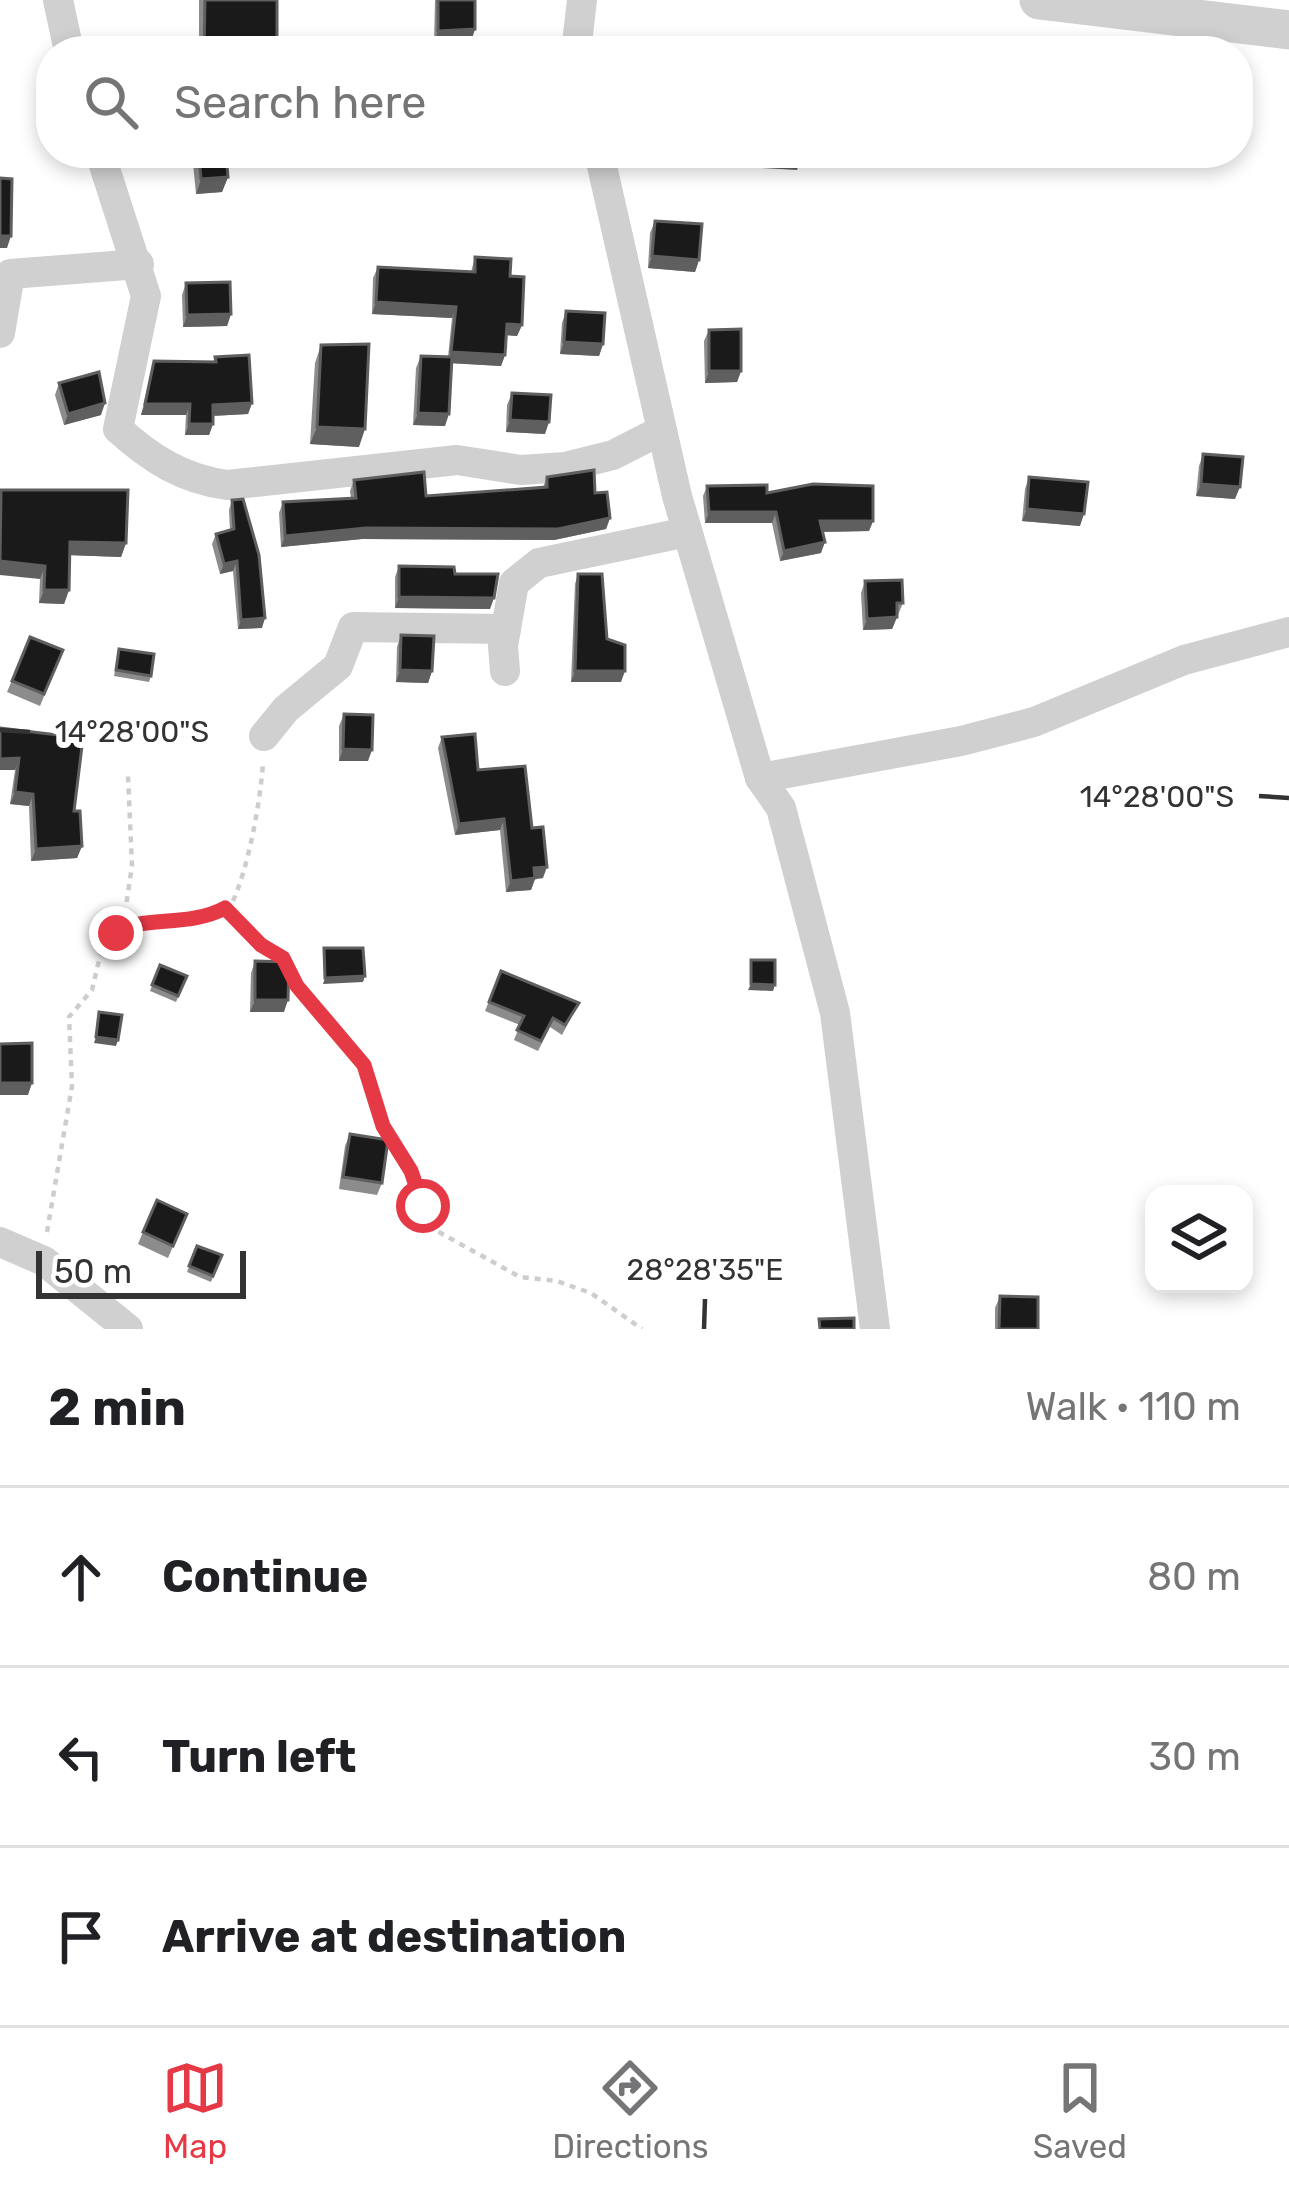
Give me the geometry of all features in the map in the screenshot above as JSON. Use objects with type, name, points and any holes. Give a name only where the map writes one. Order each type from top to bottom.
[{"type":"street","points":[[58,0],[65,36]]},
{"type":"street","points":[[578,36],[582,0]]},
{"type":"street","points":[[1039,0],[1289,30]]},
{"type":"street","points":[[104,168],[124,235],[139,265],[144,314],[118,409],[118,429],[159,463],[200,482],[262,484],[457,460],[521,470],[565,467],[613,455],[660,431]]},
{"type":"street","points":[[602,168],[687,532],[760,778],[781,808],[835,1013],[875,1329]]},
{"type":"street","points":[[0,333],[10,274],[139,265]]},
{"type":"street","points":[[505,671],[514,583],[539,563],[687,532]]},
{"type":"street","points":[[264,736],[286,709],[338,666],[353,627],[506,629]]},
{"type":"street","points":[[760,778],[1016,727],[1184,660],[1289,632]]},
{"type":"street","points":[[0,1242],[44,1262],[128,1329]]},
{"type":"path","points":[[44,1262],[50,1196],[72,1086],[69,1017],[92,990],[100,956],[128,924],[205,919],[225,908],[238,892],[250,820],[261,800],[264,736]]},
{"type":"path","points":[[116,933],[132,866],[128,776]]},
{"type":"path","points":[[225,908],[261,945],[283,958],[297,986],[364,1065],[383,1126],[411,1171],[437,1231],[520,1277],[556,1281],[591,1293],[642,1329]]},
{"type":"building","points":[[205,0],[277,0],[277,36],[204,36]]},
{"type":"building","points":[[438,0],[475,0],[475,29],[438,31]]},
{"type":"building","points":[[200,168],[227,168],[228,177],[201,179]]},
{"type":"building","points":[[0,178],[12,179],[11,236],[0,236]]},
{"type":"building","points":[[655,221],[702,224],[699,260],[652,256]]},
{"type":"building","points":[[475,257],[511,259],[510,276],[524,277],[522,325],[507,324],[505,355],[451,352],[456,307],[376,302],[378,267],[475,272]]},
{"type":"building","points":[[230,282],[231,314],[187,315],[186,283]]},
{"type":"building","points":[[566,311],[605,313],[603,344],[564,342]]},
{"type":"building","points":[[741,329],[741,371],[709,371],[709,330]]},
{"type":"building","points":[[369,344],[365,429],[317,427],[321,345]]},
{"type":"building","points":[[249,355],[252,403],[213,405],[213,424],[189,424],[190,404],[145,404],[154,361],[216,362],[215,357]]},
{"type":"building","points":[[421,356],[452,357],[449,414],[418,413]]},
{"type":"building","points":[[99,372],[105,403],[68,414],[59,383]]},
{"type":"building","points":[[512,393],[551,395],[549,422],[510,420]]},
{"type":"building","points":[[1203,454],[1243,457],[1240,487],[1201,484]]},
{"type":"building","points":[[594,470],[595,493],[607,492],[610,518],[558,529],[366,528],[285,536],[283,502],[356,498],[354,480],[424,472],[426,496],[547,487],[547,477]]},
{"type":"building","points":[[1029,477],[1088,482],[1084,514],[1027,509]]},
{"type":"building","points":[[813,484],[873,486],[873,521],[820,521],[825,542],[784,551],[776,512],[709,512],[707,486],[767,485],[767,493]]},
{"type":"building","points":[[1,490],[128,490],[126,543],[70,542],[69,590],[44,590],[45,566],[0,561]]},
{"type":"building","points":[[243,499],[259,555],[265,618],[241,620],[237,561],[224,564],[216,534],[234,529],[232,500]]},
{"type":"building","points":[[399,566],[498,574],[494,598],[399,597]]},
{"type":"building","points":[[578,574],[602,574],[607,639],[625,645],[625,671],[575,671]]},
{"type":"building","points":[[902,580],[903,603],[897,603],[897,617],[867,619],[865,581]]},
{"type":"building","points":[[401,635],[434,636],[432,671],[400,670]]},
{"type":"building","points":[[30,637],[63,650],[44,694],[12,681]]},
{"type":"building","points":[[119,649],[154,654],[151,676],[116,670]]},
{"type":"building","points":[[344,714],[373,715],[372,750],[343,749]]},
{"type":"building","points":[[0,728],[83,738],[74,811],[80,811],[82,846],[36,849],[33,794],[15,792],[19,758],[0,759]]},
{"type":"building","points":[[475,734],[478,770],[525,766],[532,828],[543,827],[547,867],[534,868],[535,878],[511,881],[504,819],[459,824],[442,737]]},
{"type":"building","points":[[324,948],[363,948],[365,976],[325,978]]},
{"type":"building","points":[[751,960],[775,960],[775,985],[751,984]]},
{"type":"building","points":[[255,961],[289,962],[288,1000],[255,1000]]},
{"type":"building","points":[[160,965],[187,976],[178,996],[152,985]]},
{"type":"building","points":[[501,971],[579,1003],[565,1025],[553,1018],[541,1041],[517,1030],[524,1016],[489,1002]]},
{"type":"building","points":[[99,1012],[122,1015],[118,1040],[96,1037]]},
{"type":"building","points":[[32,1043],[32,1083],[0,1083],[0,1044]]},
{"type":"building","points":[[350,1134],[388,1140],[382,1183],[343,1177]]},
{"type":"building","points":[[157,1200],[187,1214],[173,1246],[143,1232]]},
{"type":"building","points":[[197,1246],[222,1255],[213,1276],[189,1266]]},
{"type":"building","points":[[1000,1296],[1038,1297],[1038,1329],[999,1329]]},
{"type":"building","points":[[854,1318],[854,1329],[820,1329],[819,1319]]},
{"type":"route","points":[[116,933],[128,924],[205,919],[225,908],[261,945],[283,958],[297,986],[364,1065],[383,1126],[411,1171],[423,1206]]}]
